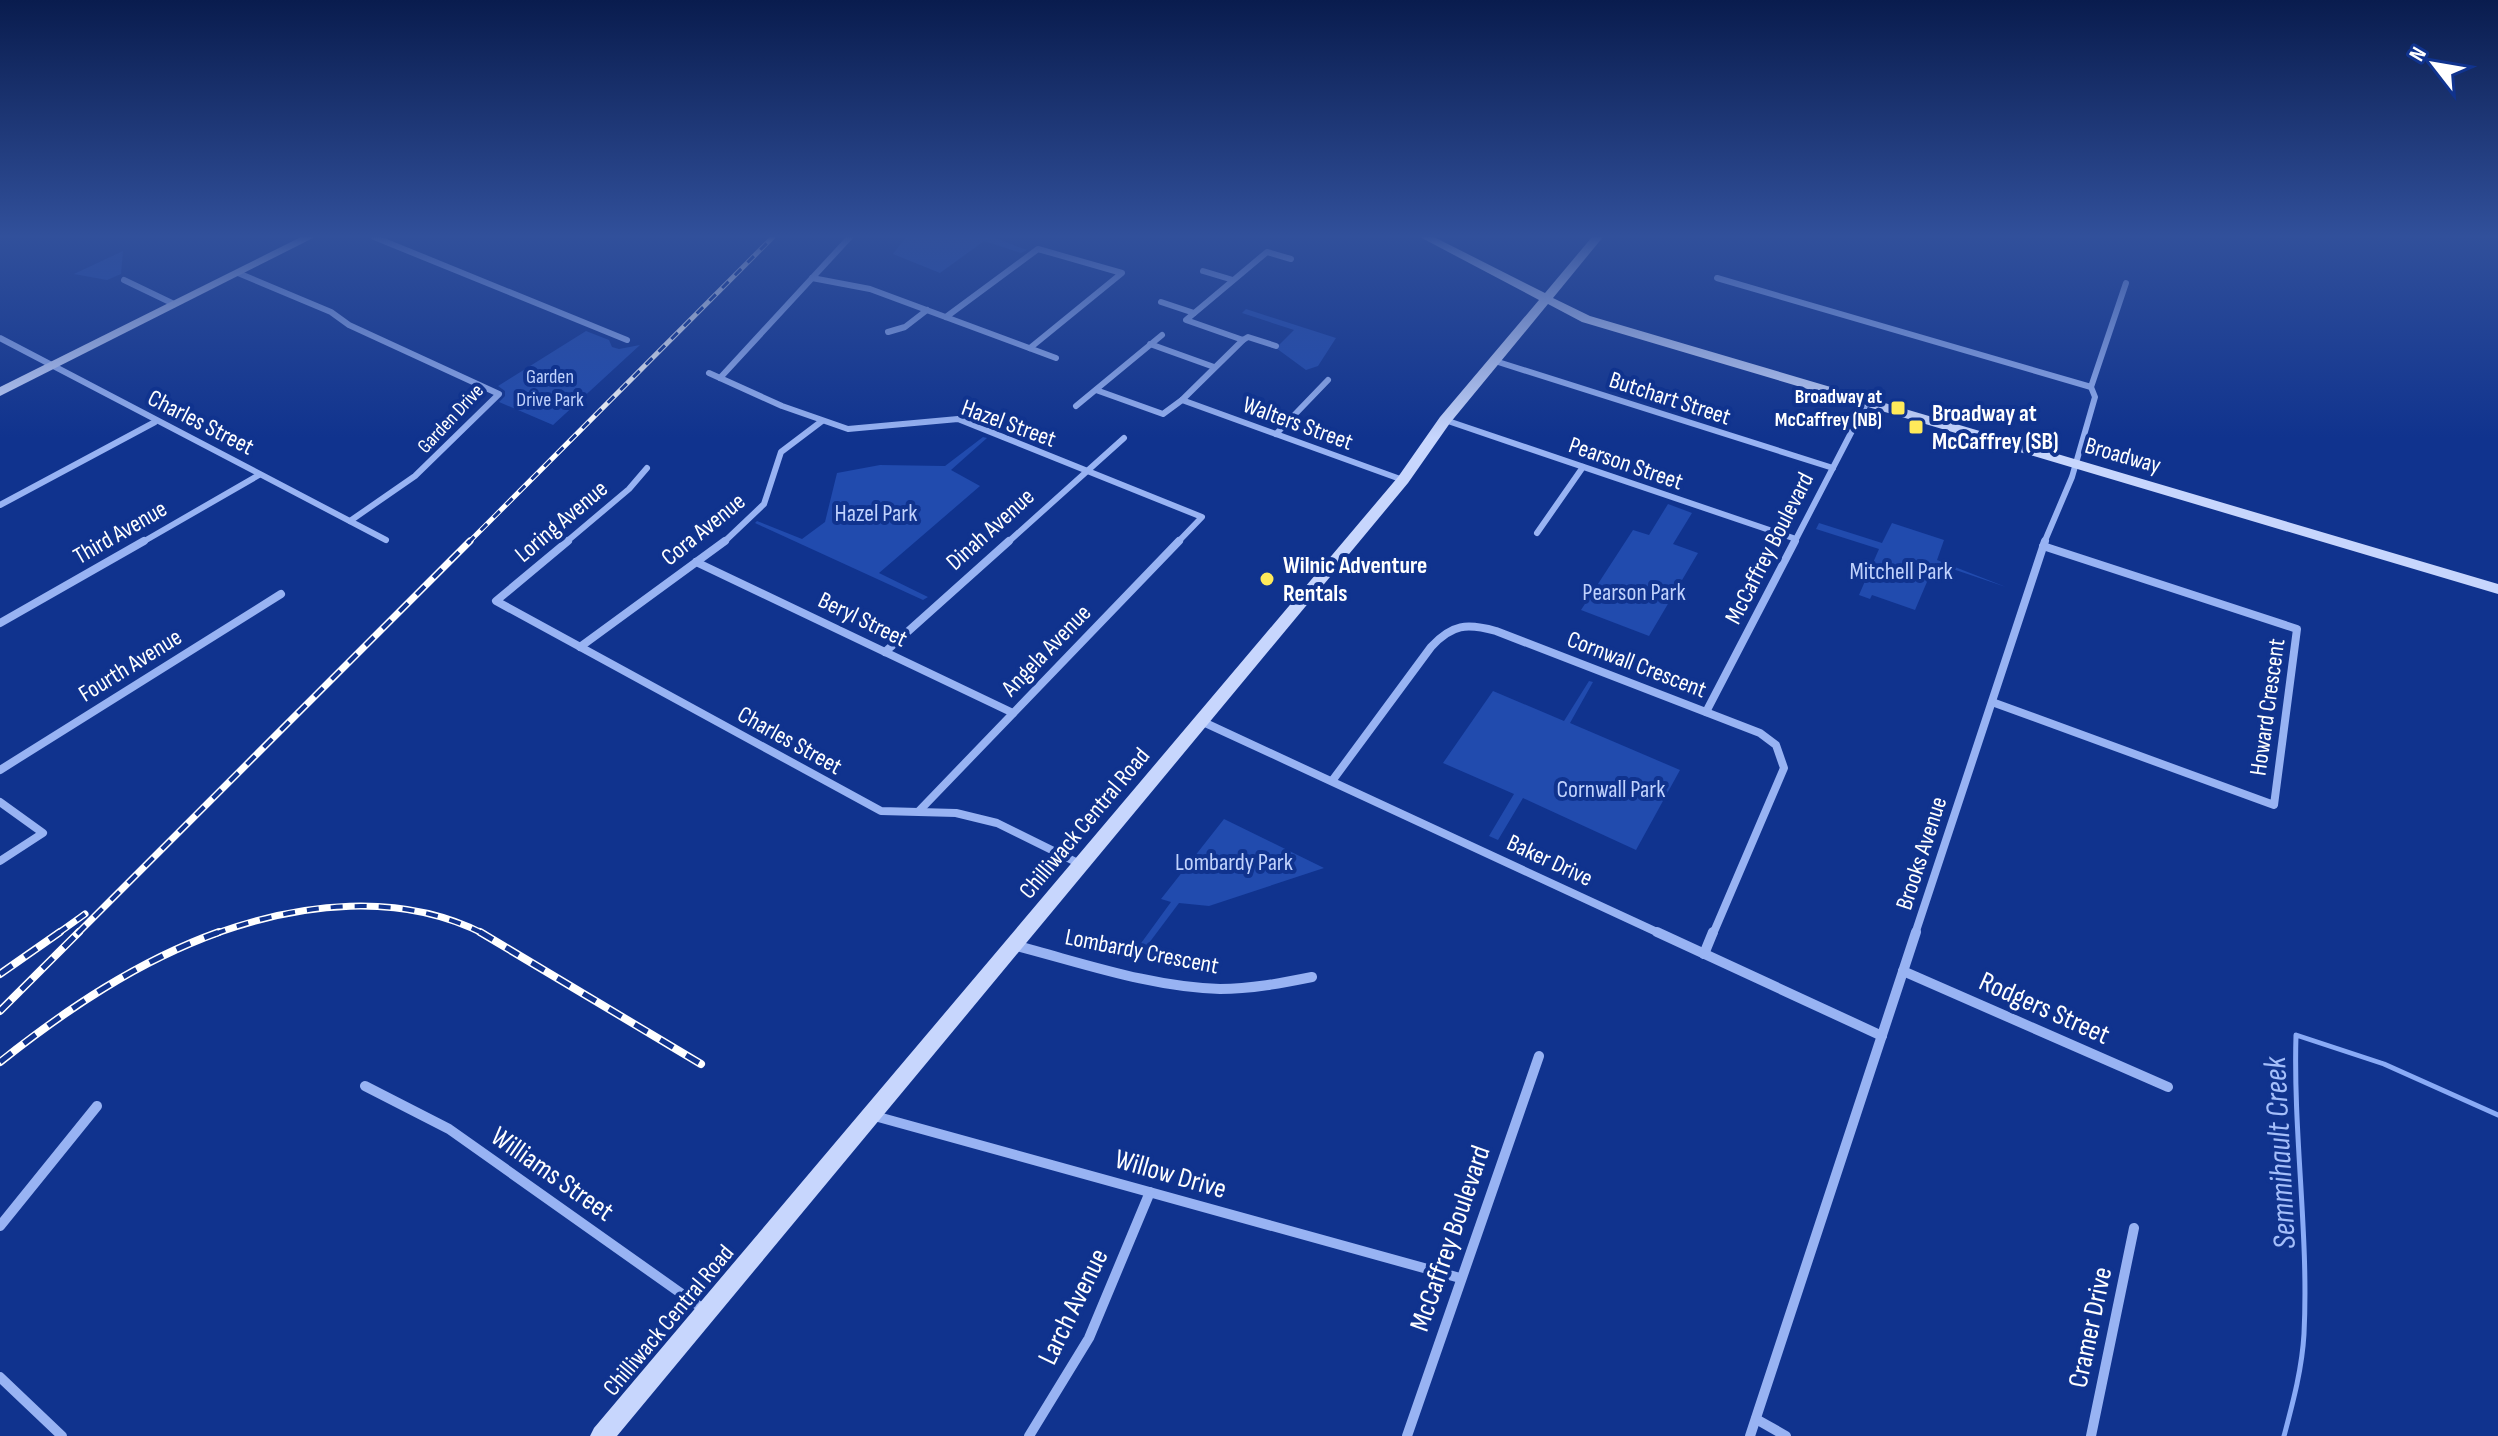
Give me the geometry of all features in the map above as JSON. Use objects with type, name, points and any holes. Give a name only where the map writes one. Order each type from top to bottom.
[{"type":"street","points":[[0,392],[174,304]]},
{"type":"street","name":"Garden Drive","points":[[311,304],[349,325],[497,390],[499,394],[415,476],[350,521]]},
{"type":"street","points":[[539,304],[627,340]]},
{"type":"street","points":[[720,378],[788,304]]},
{"type":"street","points":[[911,304],[1056,358]]},
{"type":"street","points":[[946,317],[964,304]]},
{"type":"street","points":[[1030,348],[1084,304]]},
{"type":"street","points":[[1167,304],[1194,313]]},
{"type":"street","points":[[1205,304],[1186,320],[1243,340]]},
{"type":"street","name":"Chilliwack Central Road","points":[[602,1436],[1403,480],[1445,420],[1543,304]]},
{"type":"street","name":"Broadway","points":[[1554,304],[1612,327],[2498,589]]},
{"type":"street","points":[[1806,304],[2091,387]]},
{"type":"street","name":"Brooks Avenue","points":[[1750,1436],[2043,546],[2075,464],[2095,397],[2091,387],[2119,304]]},
{"type":"street","points":[[888,332],[905,327],[927,310]]},
{"type":"street","points":[[1076,406],[1162,335]]},
{"type":"street","points":[[1096,390],[1163,414],[1182,400],[1243,340],[1248,337],[1276,346]]},
{"type":"street","name":"Charles Street","points":[[0,338],[155,422],[386,540]]},
{"type":"street","points":[[1150,344],[1214,367]]},
{"type":"street","name":"Butchart Street","points":[[1495,361],[1833,468]]},
{"type":"street","name":"Hazel Street","points":[[709,373],[848,429],[958,419],[1202,517]]},
{"type":"street","points":[[1276,434],[1328,380]]},
{"type":"street","name":"Walters Street","points":[[1182,400],[1403,480]]},
{"type":"street","name":"McCaffrey Boulevard","points":[[1706,712],[1867,402]]},
{"type":"street","name":"Pearson Street","points":[[1445,420],[1796,539]]},
{"type":"street","name":"Cora Avenue","points":[[580,647],[696,562],[764,504],[781,452],[822,421]]},
{"type":"street","points":[[0,505],[155,422]]},
{"type":"street","name":"Dinah Avenue","points":[[885,652],[1124,438]]},
{"type":"street","points":[[1537,533],[1583,467]]},
{"type":"street","name":"Loring Avenue","points":[[496,601],[629,489],[647,468]]},
{"type":"street","name":"Third Avenue","points":[[0,623],[259,475]]},
{"type":"street","name":"Angela Avenue","points":[[919,811],[1202,517]]},
{"type":"street","name":"Howard Crescent","points":[[1992,702],[2274,805],[2297,629],[2043,546]]},
{"type":"street","name":"Beryl Street","points":[[696,562],[1013,713]]},
{"type":"street","name":"Fourth Avenue","points":[[0,770],[281,594]]},
{"type":"street","name":"Charles Street","points":[[496,601],[881,811],[956,813],[997,823],[1080,864]]},
{"type":"street","name":"Cornwall Crescent","points":[[1332,781],[1431,647],[1447,629],[1468,623],[1760,733],[1776,745],[1784,768],[1704,954]]},
{"type":"street","name":"Baker Drive","points":[[1201,721],[1882,1036]]},
{"type":"street","points":[[0,802],[43,833],[0,861]]},
{"type":"street","name":"Lombardy Crescent","points":[[1013,945],[1114,971],[1208,988],[1271,986],[1312,977]]},
{"type":"street","name":"Rodgers Street","points":[[1903,971],[2168,1087]]},
{"type":"street","name":"McCaffrey Boulevard","points":[[1407,1436],[1539,1056]]},
{"type":"street","name":"Williams Street","points":[[365,1086],[449,1129],[707,1312]]},
{"type":"street","points":[[0,1226],[97,1106]]},
{"type":"street","name":"Willow Drive","points":[[871,1115],[1460,1278]]},
{"type":"street","name":"Larch Avenue","points":[[1029,1436],[1089,1338],[1150,1192]]},
{"type":"street","name":"Cramer Drive","points":[[2091,1436],[2134,1228]]},
{"type":"street","points":[[0,1377],[62,1436]]},
{"type":"street","points":[[1756,1419],[1786,1436]]},
{"type":"green space","points":[[1246,309],[1336,338],[1318,366],[1306,370],[1276,348],[1294,330],[1242,313]]},
{"type":"green space","name":"Garden Drive Park","points":[[586,331],[609,340],[612,347],[619,349],[640,345],[553,425],[499,402],[505,391],[498,386]]},
{"type":"green space","name":"Hazel Park","points":[[983,437],[987,438],[951,470],[980,486],[879,573],[928,597],[923,600],[755,523],[757,521],[802,539],[825,522],[837,473],[880,465],[945,466]]},
{"type":"green space","name":"Pearson Park","points":[[1668,504],[1692,513],[1673,544],[1698,553],[1649,636],[1581,610],[1633,530],[1649,535]]},
{"type":"green space","name":"Mitchell Park","points":[[1819,523],[1882,543],[1892,523],[1944,540],[1937,560],[2006,587],[1935,563],[1915,610],[1872,595],[1870,599],[1859,595],[1879,549],[1816,529]]},
{"type":"green space","name":"Cornwall Park","points":[[1589,681],[1593,682],[1570,723],[1680,770],[1636,850],[1523,798],[1498,840],[1489,836],[1514,794],[1443,763],[1493,691],[1564,721]]},
{"type":"green space","name":"Lombardy Park","points":[[1224,819],[1324,868],[1209,906],[1179,903],[1146,947],[1139,946],[1171,902],[1161,899]]},
{"type":"waterway","name":"Semmihault Creek","points":[[2284,1436],[2299,1373],[2304,1334],[2296,1035],[2384,1064],[2498,1115]]},
{"type":"railway","points":[[468,543],[706,304]]},
{"type":"railway","points":[[0,1011],[468,543]]},
{"type":"railway","points":[[214,934],[281,915],[350,906],[418,912],[452,920],[482,933]]},
{"type":"railway","points":[[57,934],[85,914]]},
{"type":"railway","points":[[0,974],[60,932]]},
{"type":"railway","points":[[214,934],[219,932]]},
{"type":"railway","points":[[482,933],[701,1064]]},
{"type":"railway","points":[[0,1062],[104,988],[160,957],[214,934]]},
{"type":"place","name":"Broadway at McCaffrey (NB)","points":[[1898,408]]},
{"type":"place","name":"Broadway at McCaffrey (SB)","points":[[1916,427]]},
{"type":"place","name":"Wilnic Adventure Rentals","points":[[1267,579]]}]
